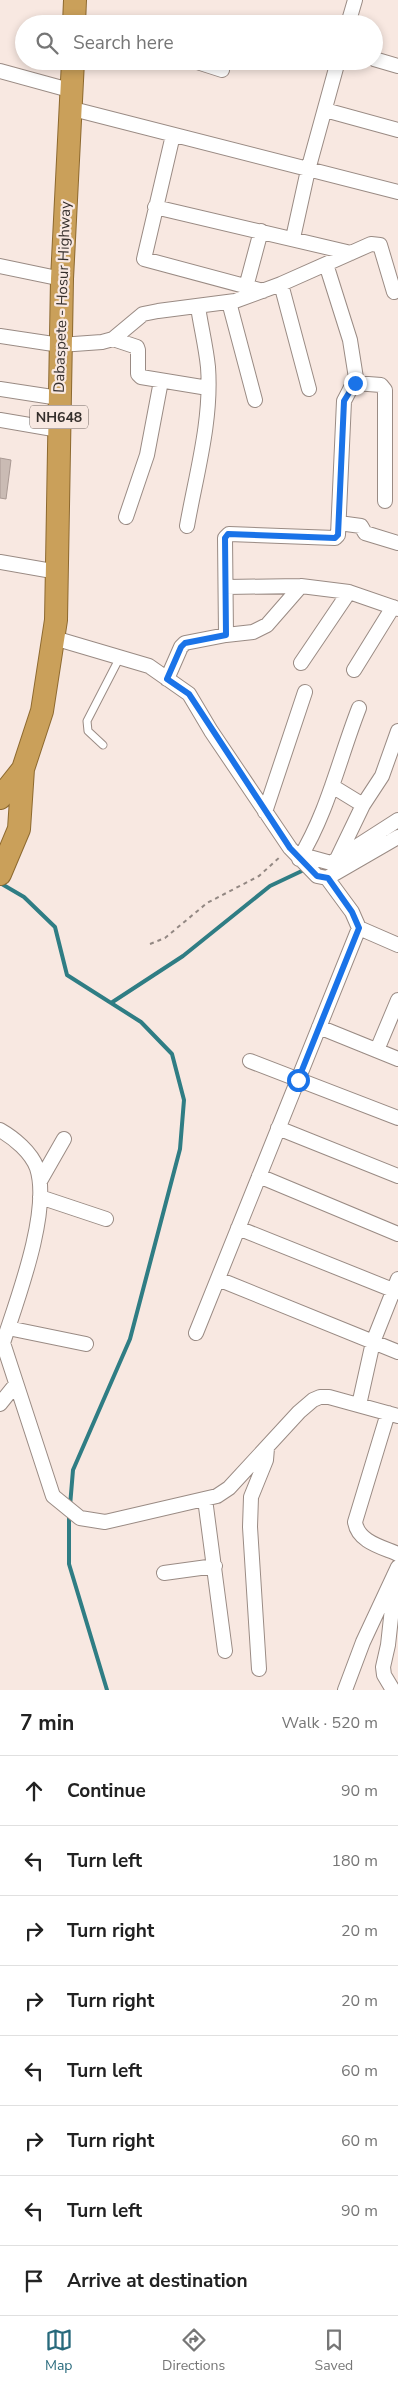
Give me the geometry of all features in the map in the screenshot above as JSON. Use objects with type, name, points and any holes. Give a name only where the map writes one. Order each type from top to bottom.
[{"type":"highway","points":[[74,15],[75,0]]},
{"type":"highway","name":"Dabaspete - Hosur Highway","points":[[2,870],[19,829],[23,769],[42,711],[54,638],[58,572],[62,279],[74,70]]},
{"type":"highway","name":"Dabaspete - Hosur Highway","points":[[0,798],[23,769]]},
{"type":"street","points":[[351,15],[355,0]]},
{"type":"street","points":[[383,62],[398,66]]},
{"type":"street","points":[[293,238],[308,170],[336,70]]},
{"type":"street","points":[[0,71],[73,100],[173,135],[398,192]]},
{"type":"street","points":[[325,110],[398,130]]},
{"type":"street","points":[[173,135],[144,256],[146,260],[263,291]]},
{"type":"street","points":[[155,207],[351,252]]},
{"type":"street","points":[[246,287],[261,231]]},
{"type":"street","points":[[0,336],[60,345],[102,342],[113,339],[143,314],[158,310],[229,302],[281,284],[371,244],[380,245],[394,292]]},
{"type":"street","points":[[226,635],[225,538],[228,534],[335,538],[338,535],[344,401],[355,383],[350,340],[326,264]]},
{"type":"street","points":[[0,266],[62,279]]},
{"type":"street","points":[[281,284],[309,389]]},
{"type":"street","points":[[229,302],[254,400]]},
{"type":"street","points":[[188,526],[203,433],[208,388],[208,367],[198,307]]},
{"type":"street","points":[[113,339],[136,347],[138,350],[138,374],[141,377],[208,388]]},
{"type":"street","points":[[126,516],[147,455],[161,381]]},
{"type":"street","points":[[355,383],[381,385],[385,390],[385,501]]},
{"type":"street","points":[[0,389],[59,398]]},
{"type":"street","points":[[0,420],[59,430]]},
{"type":"street","points":[[339,523],[361,526],[365,533],[398,543]]},
{"type":"street","points":[[0,562],[58,572]]},
{"type":"street","points":[[226,587],[301,586],[349,592],[396,608],[354,670]]},
{"type":"street","points":[[167,679],[181,647],[185,643],[253,632],[267,625],[301,586]]},
{"type":"street","points":[[301,663],[349,592]]},
{"type":"street","points":[[54,638],[149,666],[189,694],[265,812],[298,856],[322,877],[352,912],[359,928],[398,945]]},
{"type":"street","points":[[265,812],[305,692]]},
{"type":"street","points":[[298,856],[312,839],[359,708]]},
{"type":"street","points":[[336,861],[363,805],[382,776],[398,731]]},
{"type":"street","points":[[332,786],[363,805]]},
{"type":"street","points":[[298,856],[328,863],[336,861],[398,820]]},
{"type":"street","points":[[322,877],[398,837]]},
{"type":"street","points":[[196,1333],[359,928]]},
{"type":"street","points":[[377,1050],[398,1000]]},
{"type":"street","points":[[319,1027],[398,1059]]},
{"type":"street","points":[[250,1061],[398,1118]]},
{"type":"street","points":[[278,1128],[398,1176]]},
{"type":"street","points":[[0,1130],[24,1148],[36,1165],[40,1181],[40,1197],[33,1246],[4,1337],[16,1384],[53,1496],[80,1518],[105,1522],[217,1496],[230,1488],[299,1412],[320,1397],[329,1397],[393,1415],[355,1522],[361,1537],[398,1554]]},
{"type":"street","points":[[40,1181],[64,1139]]},
{"type":"street","points":[[259,1176],[398,1234]]},
{"type":"street","points":[[40,1197],[106,1219]]},
{"type":"street","points":[[238,1228],[397,1287],[373,1342],[359,1405]]},
{"type":"street","points":[[218,1279],[398,1352]]},
{"type":"street","points":[[4,1337],[86,1344]]},
{"type":"street","points":[[0,1404],[16,1384]]},
{"type":"street","points":[[259,1669],[250,1527],[252,1497],[266,1460],[267,1447]]},
{"type":"street","points":[[230,1488],[252,1497]]},
{"type":"street","points":[[205,1499],[225,1651]]},
{"type":"street","points":[[164,1573],[214,1566]]},
{"type":"street","points":[[345,1690],[363,1642],[397,1569]]},
{"type":"street","points":[[393,1690],[384,1675],[383,1666],[388,1645],[397,1569]]},
{"type":"lane","points":[[102,745],[88,731],[87,721],[120,656]]},
{"type":"path","points":[[150,944],[165,938],[207,903],[298,856]]},
{"type":"building","points":[[0,458],[11,460],[6,499],[0,498]]},
{"type":"waterway","points":[[111,1003],[183,956],[270,886],[306,869]]},
{"type":"waterway","points":[[0,883],[24,897],[55,927],[67,975],[141,1022],[172,1054],[184,1100],[180,1149],[130,1339],[73,1470],[70,1506]]},
{"type":"waterway","points":[[69,1513],[69,1564],[107,1690]]},
{"type":"route","points":[[298,1080],[359,928],[352,912],[328,878],[317,876],[290,848],[211,731],[189,694],[167,679],[181,647],[185,643],[226,635],[225,538],[228,534],[335,538],[338,535],[344,401],[345,396],[355,383]]}]
